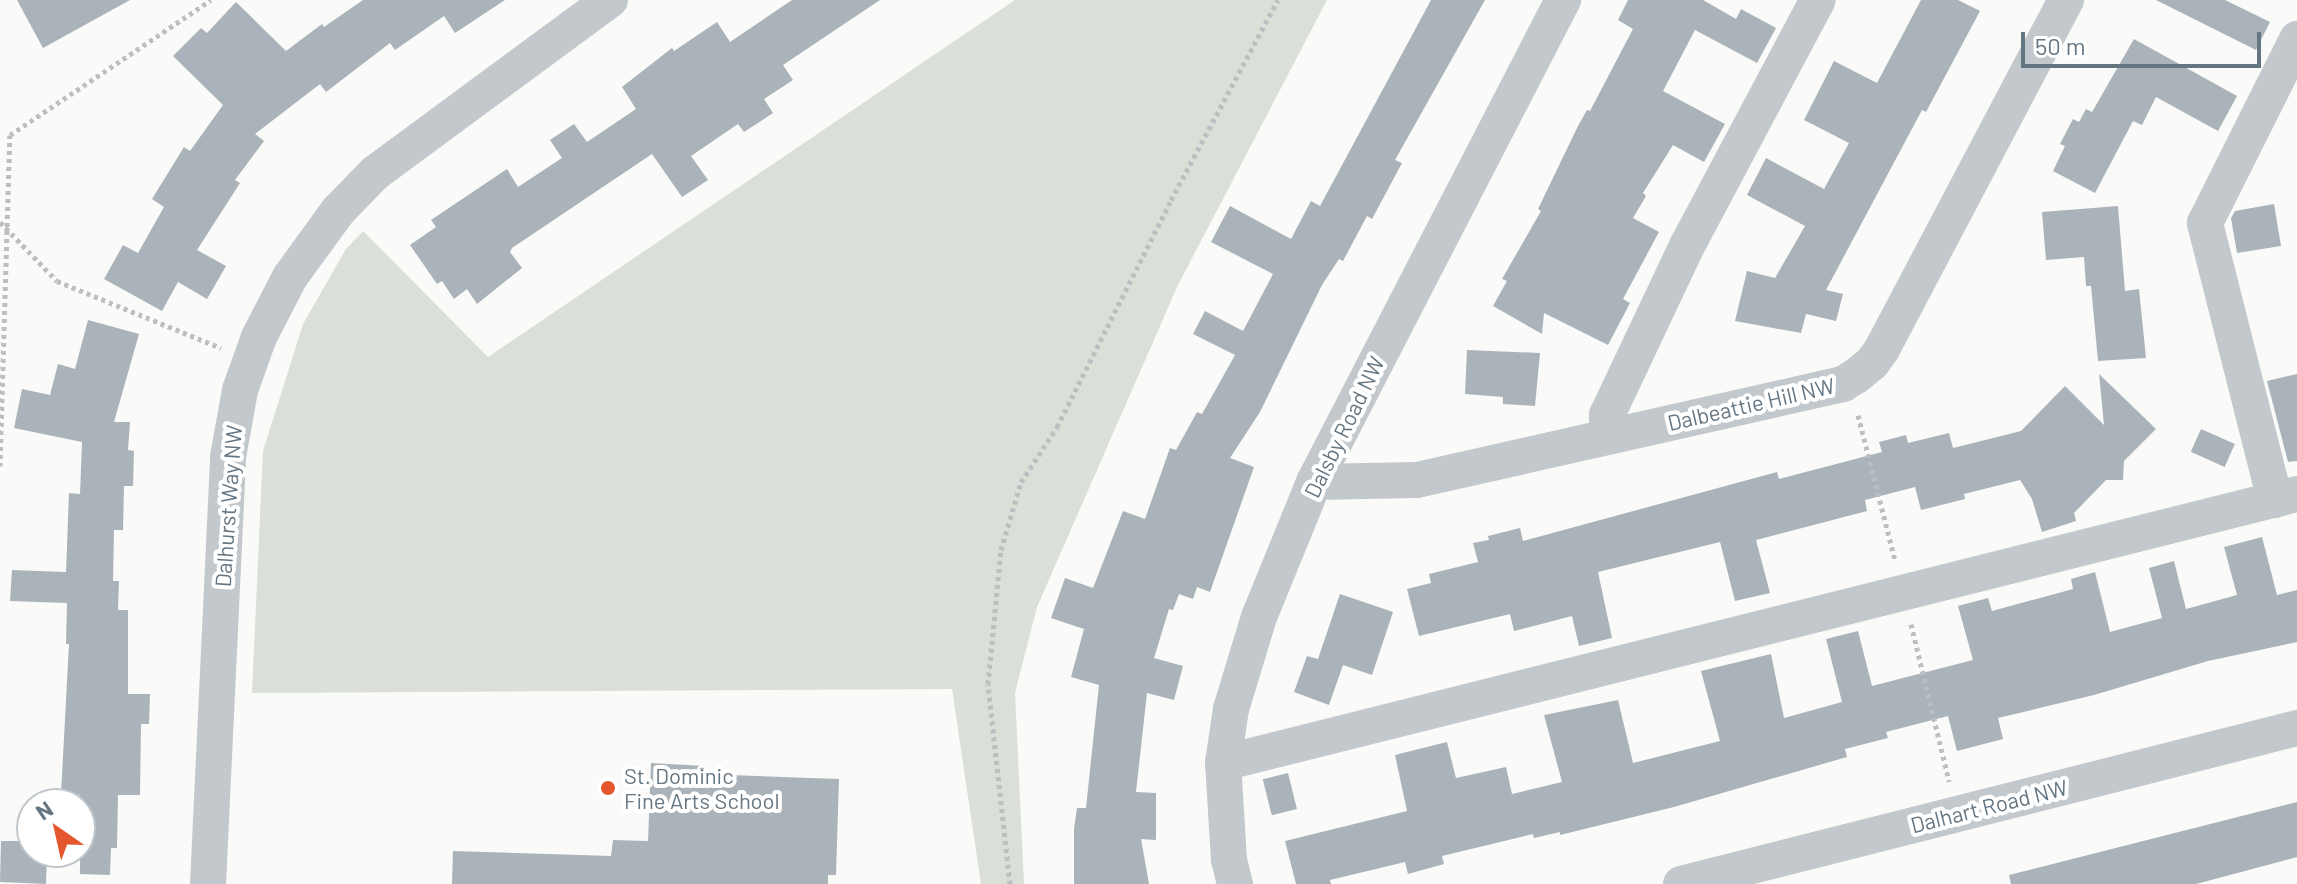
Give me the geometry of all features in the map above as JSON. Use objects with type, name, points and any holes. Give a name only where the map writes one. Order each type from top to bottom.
[{"type":"street","name":"Dalsby Road NW","points":[[1235,884],[1229,860],[1223,763],[1231,709],[1259,617],[1314,482],[1563,0]]},
{"type":"street","points":[[1608,437],[1607,415],[1688,244],[1818,0]]},
{"type":"street","name":"Dalbeattie Hill NW","points":[[1314,482],[1417,480],[1843,384],[1872,363],[2066,0]]},
{"type":"street","name":"Dalhurst Way NW","points":[[208,884],[228,457],[240,390],[259,337],[290,277],[338,211],[375,173],[586,6]]},
{"type":"street","points":[[1223,763],[2286,497],[2205,223],[2297,39]]},
{"type":"street","name":"Dalhart Road NW","points":[[1681,884],[2297,728]]},
{"type":"path","points":[[0,466],[10,135],[211,0]]},
{"type":"path","points":[[1010,884],[988,684],[1001,550],[1021,482],[1057,427],[1171,200],[1278,0]]},
{"type":"path","points":[[0,222],[57,281],[222,348]]},
{"type":"shaded area","points":[[1015,0],[1327,0],[1178,285],[1037,607],[1015,693],[1024,884],[981,884],[952,689],[252,693],[263,451],[303,324],[346,249],[363,231],[488,357]]},
{"type":"building","points":[[17,0],[130,0],[43,48]]},
{"type":"building","points":[[363,0],[505,0],[455,33],[444,16],[395,50],[390,43],[326,92],[320,84],[255,134],[264,141],[235,180],[240,183],[197,250],[226,266],[207,299],[178,282],[162,311],[104,279],[123,245],[138,253],[164,207],[152,199],[184,147],[190,151],[223,105],[173,56],[201,28],[207,33],[236,2],[286,51],[322,24],[324,27]]},
{"type":"building","points":[[792,0],[880,0],[783,65],[793,80],[764,99],[773,113],[744,132],[738,124],[691,156],[708,180],[682,197],[652,154],[512,248],[510,252],[522,268],[477,304],[467,289],[454,299],[442,281],[437,284],[410,245],[436,227],[431,220],[507,169],[518,187],[562,158],[550,140],[574,124],[587,142],[636,109],[622,87],[672,48],[674,51],[717,22],[730,42]]},
{"type":"building","points":[[1431,0],[1485,0],[1395,160],[1402,163],[1372,219],[1367,216],[1343,261],[1339,259],[1322,285],[1260,412],[1230,458],[1254,467],[1210,592],[1197,587],[1193,599],[1179,594],[1173,610],[1169,609],[1154,658],[1183,666],[1174,700],[1147,693],[1136,792],[1156,793],[1156,840],[1141,839],[1149,884],[1074,884],[1074,829],[1077,808],[1086,808],[1099,685],[1071,677],[1084,629],[1051,618],[1065,578],[1093,588],[1123,511],[1145,519],[1170,448],[1176,450],[1197,412],[1202,414],[1235,355],[1193,334],[1205,311],[1243,331],[1273,274],[1211,242],[1230,206],[1291,239],[1311,201],[1320,206]]},
{"type":"building","points":[[1628,0],[1703,0],[1736,19],[1741,9],[1776,28],[1757,63],[1695,30],[1663,91],[1725,124],[1704,162],[1673,145],[1643,193],[1646,196],[1633,218],[1659,232],[1623,299],[1630,303],[1608,345],[1544,313],[1542,334],[1493,306],[1507,281],[1502,279],[1541,211],[1538,209],[1578,126],[1587,110],[1590,111],[1633,29],[1618,20]]},
{"type":"building","points":[[1921,0],[1958,0],[1980,11],[1926,112],[1922,110],[1826,290],[1843,294],[1836,321],[1806,314],[1801,333],[1735,321],[1747,271],[1775,278],[1805,226],[1747,195],[1766,158],[1824,189],[1849,143],[1804,120],[1834,61],[1877,83]]},
{"type":"building","points":[[2156,0],[2225,0],[2270,22],[2256,50]]},
{"type":"building","points":[[2134,39],[2237,96],[2218,131],[2156,97],[2142,125],[2133,121],[2095,193],[2053,171],[2065,146],[2060,144],[2073,119],[2079,122],[2086,109],[2092,112]]},
{"type":"building","points":[[2274,204],[2281,246],[2237,253],[2231,218],[2235,211]]},
{"type":"building","points":[[2118,206],[2125,291],[2139,289],[2146,358],[2098,361],[2091,286],[2086,286],[2084,257],[2046,260],[2042,212]]},
{"type":"building","points":[[88,320],[139,334],[114,422],[130,422],[128,450],[134,451],[133,486],[124,486],[123,530],[114,530],[113,581],[119,581],[118,610],[128,610],[128,694],[150,694],[149,724],[141,724],[140,795],[118,795],[117,848],[111,848],[110,875],[80,874],[80,868],[96,868],[96,788],[61,788],[69,644],[66,644],[67,603],[10,601],[12,570],[66,572],[69,493],[80,494],[82,442],[14,428],[22,389],[50,395],[58,364],[75,369]]},
{"type":"building","points":[[1467,350],[1540,353],[1535,406],[1503,404],[1503,397],[1465,394]]},
{"type":"building","points":[[2099,374],[2156,429],[2124,461],[2123,480],[2106,480],[2074,513],[2076,521],[2042,532],[2032,499],[2020,480],[1964,494],[1965,499],[1921,510],[1915,487],[1865,500],[1867,511],[1756,540],[1770,593],[1735,601],[1720,542],[1598,572],[1612,638],[1579,646],[1572,616],[1514,631],[1510,614],[1419,636],[1407,589],[1431,583],[1429,574],[1478,562],[1473,543],[1489,540],[1488,536],[1520,528],[1523,541],[1777,472],[1779,479],[1882,452],[1879,442],[1906,435],[1908,443],[1949,433],[1953,448],[2021,431],[2065,386],[2104,425]]},
{"type":"building","points":[[2297,374],[2297,461],[2288,462],[2267,381]]},
{"type":"building","points":[[2201,429],[2235,444],[2225,467],[2191,452]]},
{"type":"building","points":[[2262,537],[2277,595],[2297,590],[2297,642],[2208,661],[2094,695],[1998,718],[2003,739],[1957,751],[1948,716],[1886,732],[1888,738],[1845,749],[1847,757],[1674,807],[1560,835],[1560,832],[1534,838],[1533,834],[1442,856],[1444,864],[1408,874],[1405,862],[1330,880],[1331,884],[1296,884],[1285,841],[1407,811],[1395,755],[1447,742],[1456,778],[1506,767],[1512,794],[1562,782],[1544,715],[1618,700],[1633,763],[1720,741],[1701,671],[1771,654],[1784,718],[1842,702],[1826,639],[1858,631],[1872,686],[1973,660],[1958,606],[1988,598],[1992,611],[2073,589],[2071,579],[2095,572],[2110,632],[2162,618],[2149,568],[2174,561],[2186,609],[2237,595],[2224,547]]},
{"type":"building","points":[[1340,594],[1393,612],[1372,675],[1343,665],[1329,705],[1294,692],[1307,656],[1318,659]]},
{"type":"building","points":[[651,763],[704,766],[704,774],[839,779],[836,875],[828,875],[828,884],[452,884],[453,851],[611,856],[613,840],[648,841]]},
{"type":"building","points":[[1288,773],[1297,809],[1272,815],[1263,779]]},
{"type":"building","points":[[2297,802],[2297,857],[2196,884],[2011,884],[2009,875]]},
{"type":"building","points":[[1,841],[16,841],[16,868],[46,868],[46,884],[0,882]]},
{"type":"place","name":"St. Dominic Fine Arts School","points":[[608,788]]}]
